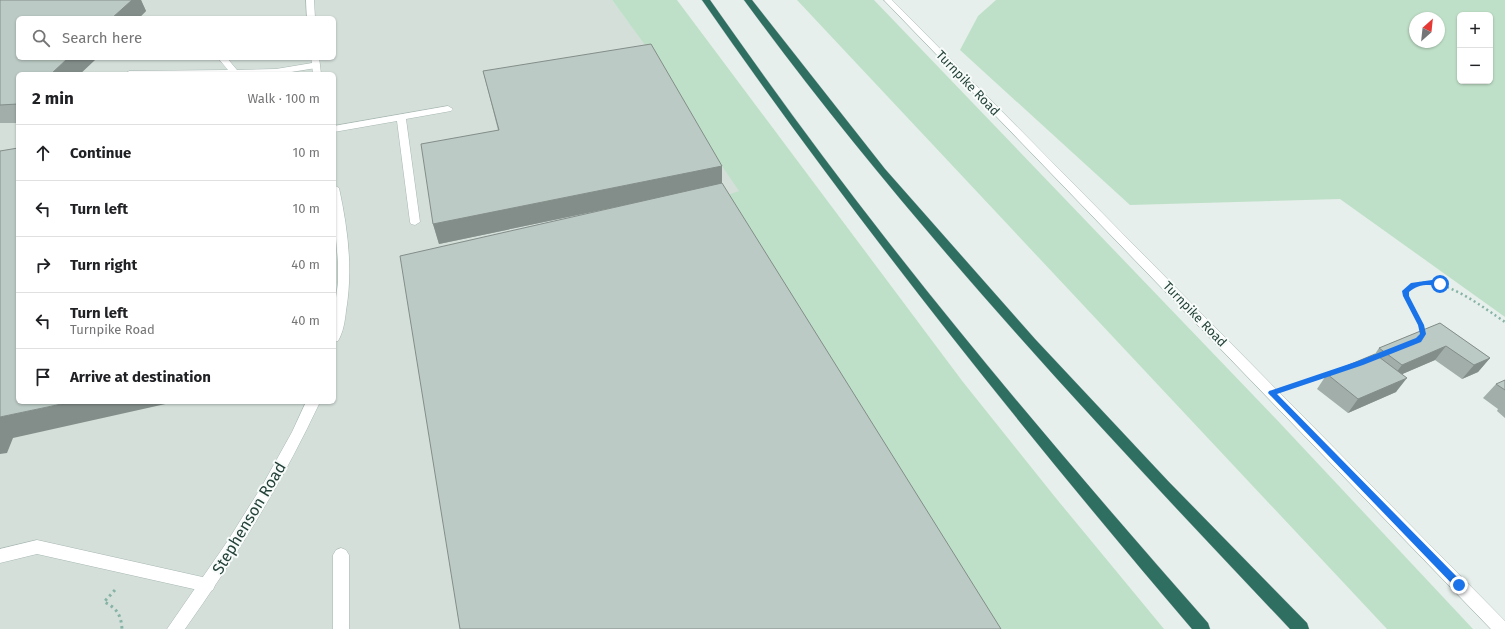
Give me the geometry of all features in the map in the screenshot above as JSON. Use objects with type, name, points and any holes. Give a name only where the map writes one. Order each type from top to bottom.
[{"type":"highway","points":[[706,0],[757,74],[905,272],[1121,536],[1202,629]]},
{"type":"highway","points":[[748,0],[881,171],[1031,342],[1163,485],[1301,629]]},
{"type":"street","points":[[310,0],[311,16]]},
{"type":"street","name":"Turnpike Road","points":[[888,0],[1502,629]]},
{"type":"street","points":[[224,60],[234,72]]},
{"type":"street","points":[[276,72],[316,66]]},
{"type":"street","points":[[336,129],[448,109]]},
{"type":"street","points":[[401,117],[415,222]]},
{"type":"street","points":[[336,331],[340,318],[344,280],[344,243],[337,217]]},
{"type":"street","name":"Stephenson Road","points":[[176,629],[208,585],[267,492],[299,433],[312,404]]},
{"type":"street","points":[[0,556],[38,547],[208,585]]},
{"type":"street","points":[[340,629],[341,556]]},
{"type":"path","points":[[1423,334],[1421,325],[1406,296],[1406,291],[1414,284],[1432,282],[1440,284],[1455,291],[1505,322]]},
{"type":"path","points":[[1272,393],[1335,372]]},
{"type":"path","points":[[122,629],[121,619],[115,606],[104,602],[134,568]]},
{"type":"shaded area","points":[[0,0],[612,0],[1082,629],[0,629]]},
{"type":"green space","points":[[612,0],[677,0],[963,382],[1055,497],[1164,629],[984,629],[721,197],[739,191],[691,121],[653,56]]},
{"type":"green space","points":[[797,0],[874,0],[1278,421],[1473,629],[1387,629]]},
{"type":"green space","points":[[996,0],[1505,0],[1505,317],[1340,199],[1130,205],[960,50],[978,16]]},
{"type":"building","points":[[0,0],[132,0],[114,16],[16,16],[16,60],[66,60],[53,72],[16,72],[16,104],[0,105]]},
{"type":"building","points":[[651,44],[722,166],[433,224],[421,144],[499,130],[483,71]]},
{"type":"building","points":[[16,148],[16,404],[62,404],[0,417],[0,151]]},
{"type":"building","points":[[722,183],[1001,629],[460,629],[400,256]]},
{"type":"building","points":[[1440,323],[1490,358],[1474,365],[1446,346],[1402,365],[1379,348]]},
{"type":"building","points":[[1375,354],[1407,378],[1358,399],[1327,374]]},
{"type":"building","points":[[1505,380],[1505,390],[1496,384]]},
{"type":"route","points":[[1440,284],[1432,282],[1414,284],[1406,291],[1406,296],[1421,325],[1423,334],[1419,340],[1361,363],[1272,393],[1459,585]]}]
